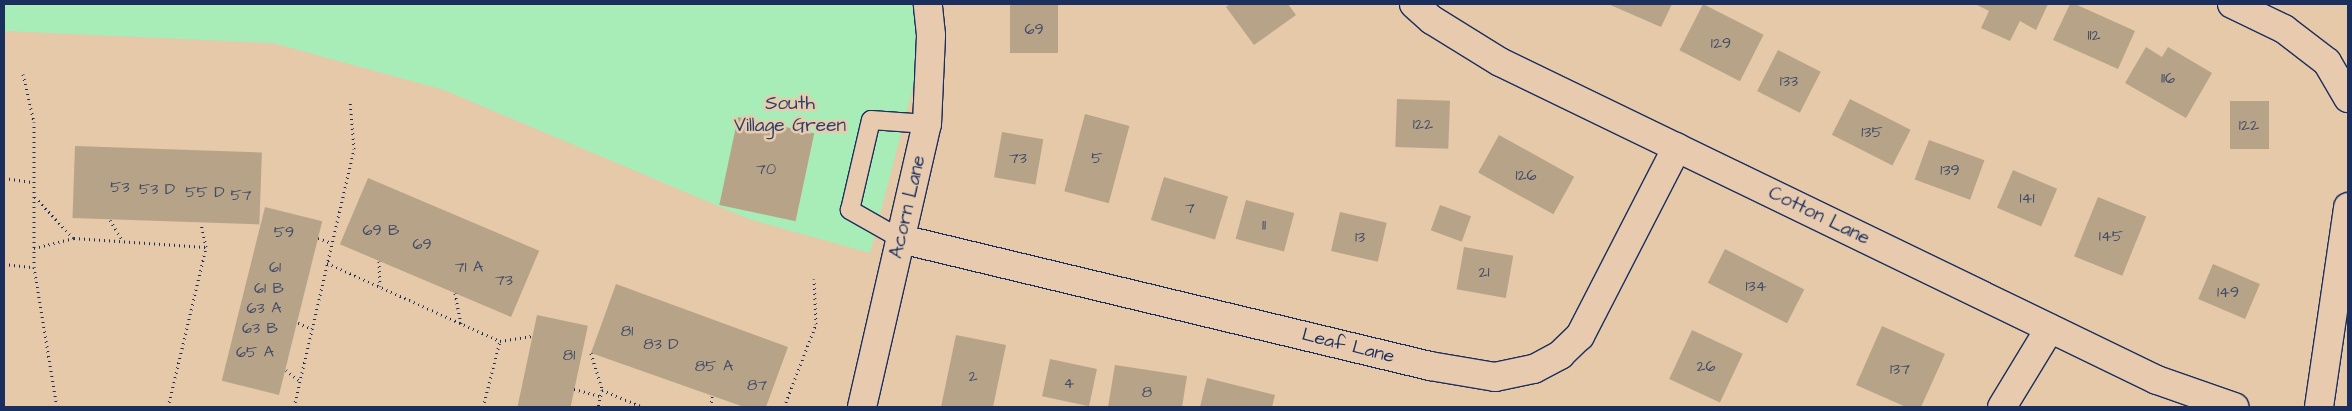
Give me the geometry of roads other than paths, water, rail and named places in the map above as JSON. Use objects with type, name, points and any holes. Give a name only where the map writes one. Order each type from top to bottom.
[{"type":"street","name":"Acorn Lane","points":[[862,407],[927,124],[931,35],[928,4]]},
{"type":"street","name":"Cotton Lane","points":[[1414,4],[1432,20],[1500,62],[2158,380],[2234,407]]},
{"type":"street","points":[[2232,4],[2284,29],[2327,62],[2348,98]]},
{"type":"street","name":"Leaf Lane","points":[[901,239],[1430,366],[1495,377],[1534,369],[1560,355],[1580,336],[1677,147]]},
{"type":"street","points":[[2318,407],[2348,207]]},
{"type":"street","points":[[2002,407],[2050,328]]},
{"type":"lane","points":[[901,239],[850,210],[871,120],[927,124]]},
{"type":"park label","name":"South Village Green","points":[[790,115]]}]
